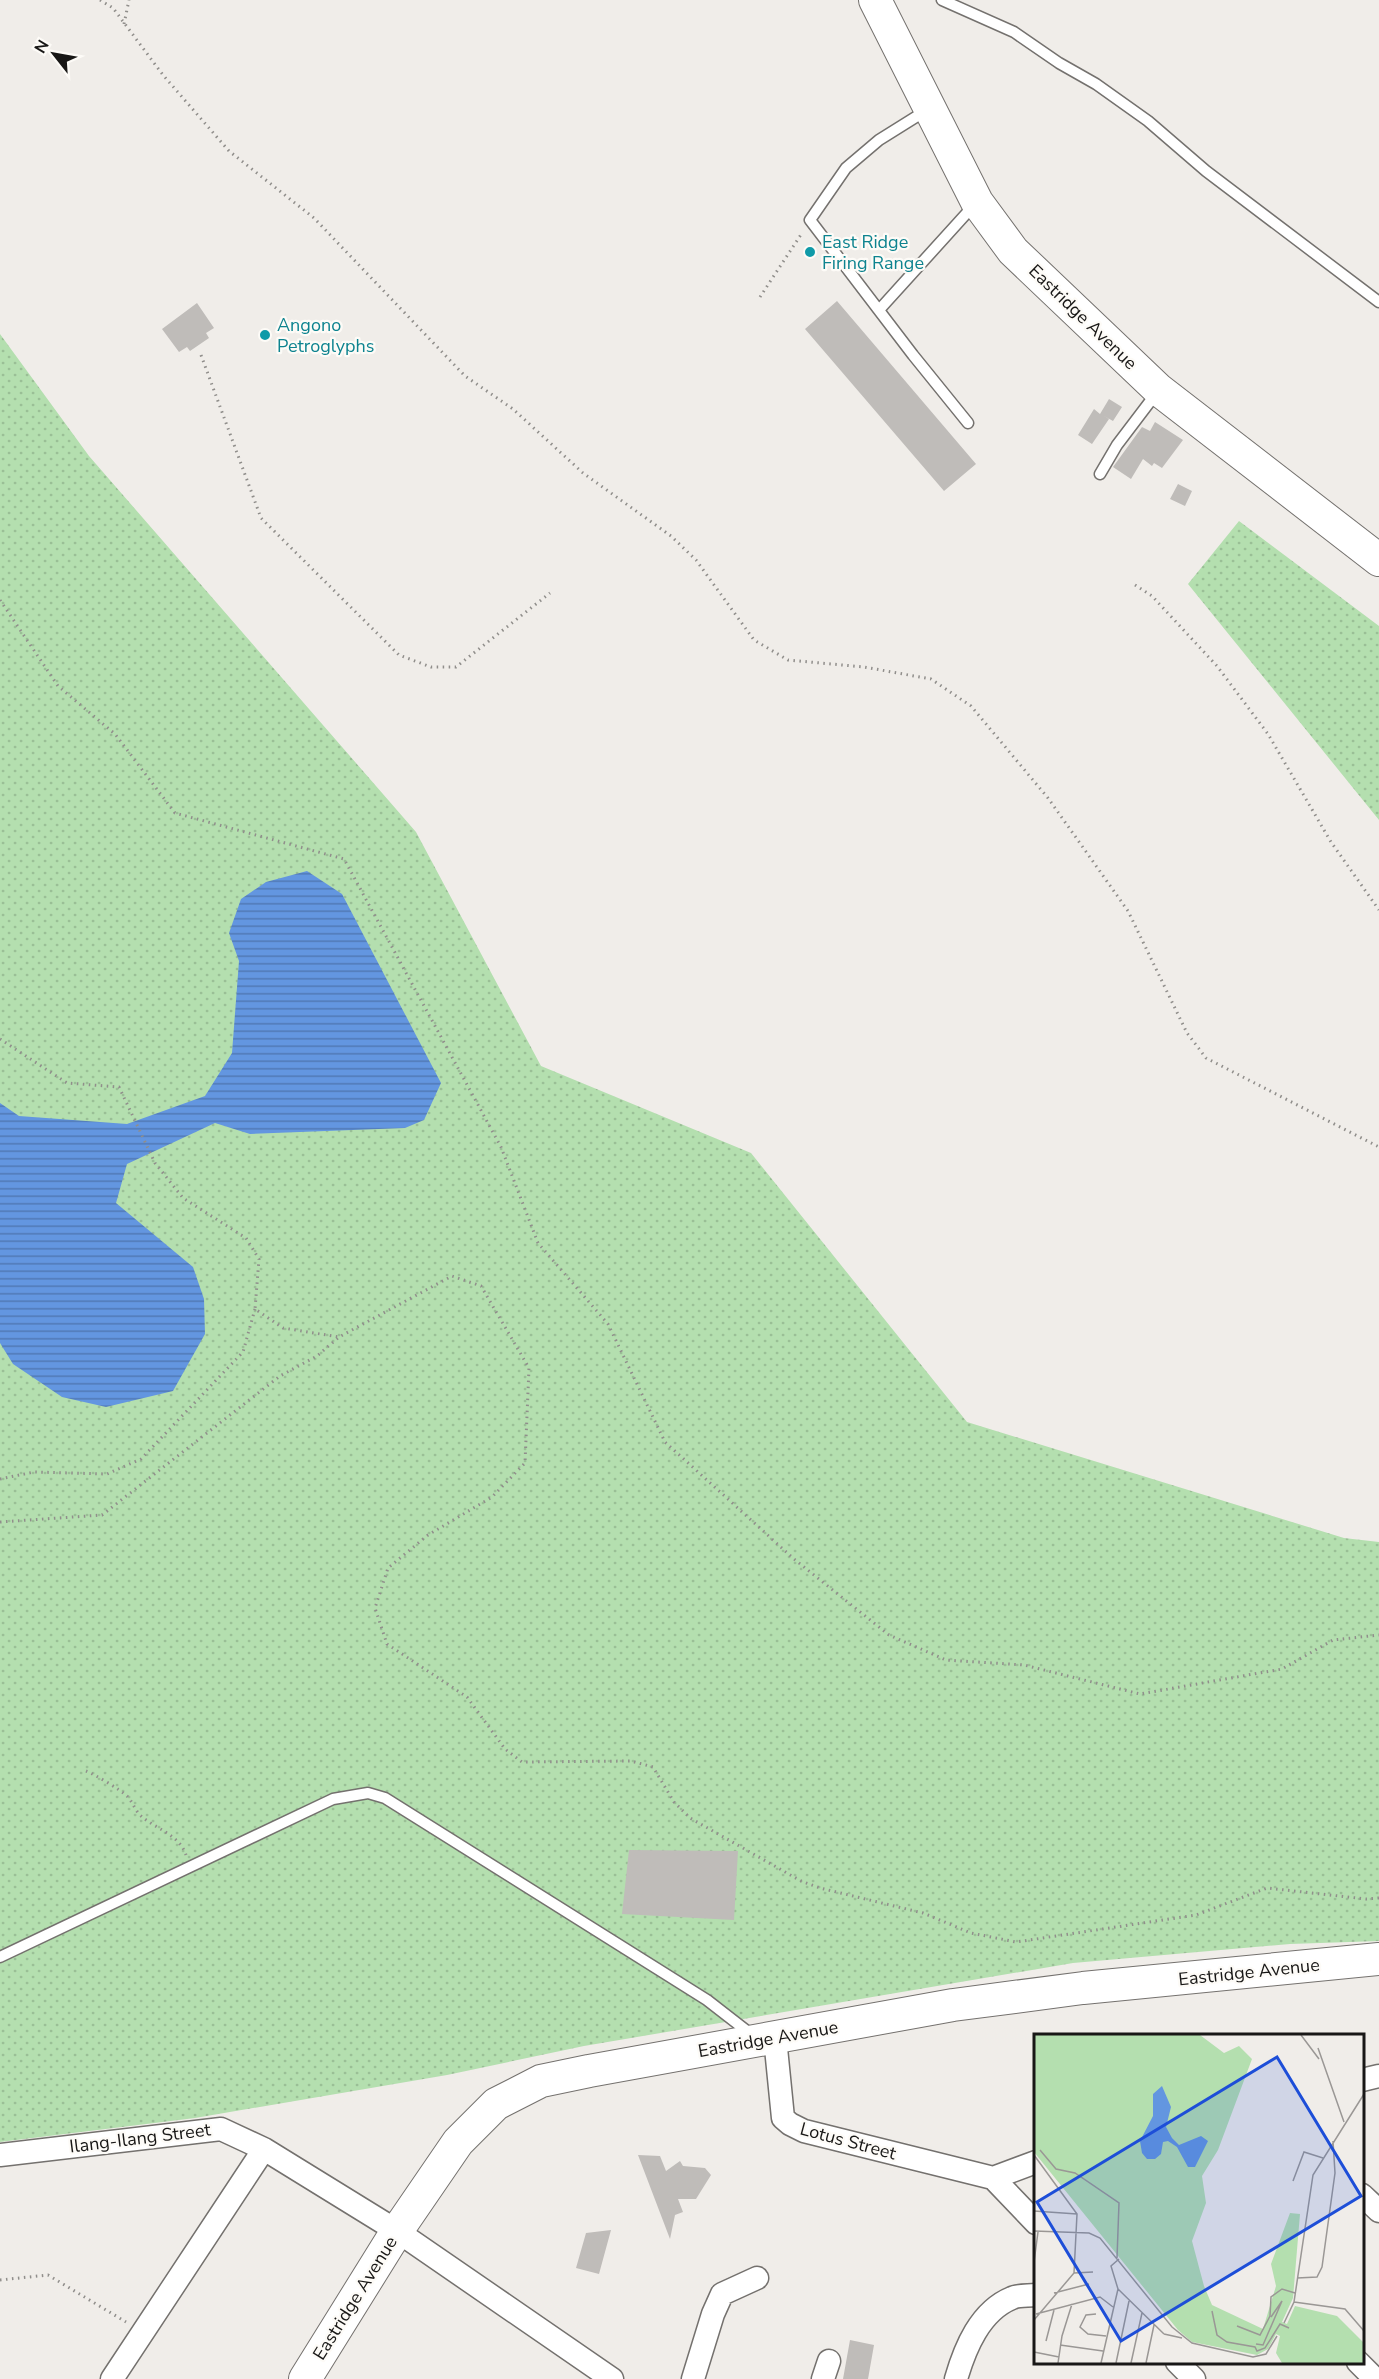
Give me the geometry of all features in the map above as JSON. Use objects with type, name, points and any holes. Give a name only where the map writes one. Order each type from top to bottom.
[{"type":"street","name":"Eastridge Avenue","points":[[875,0],[977,202],[1013,251],[1159,390],[1379,560]]},
{"type":"street","name":"Eastridge Avenue","points":[[305,2379],[397,2231],[458,2142],[496,2104],[541,2081],[953,2005],[1036,1994],[1379,1959]]},
{"type":"street","name":"Lotus Street","points":[[767,2040],[783,2118],[790,2124],[804,2131],[993,2178]]},
{"type":"street","points":[[1364,2080],[1379,2076]]},
{"type":"street","name":"Ilang-Ilang Street","points":[[0,2155],[221,2129],[264,2149],[397,2231],[612,2379]]},
{"type":"street","points":[[112,2379],[264,2149]]},
{"type":"street","points":[[1034,2162],[993,2178],[1034,2222]]},
{"type":"street","points":[[1364,2197],[1379,2211]]},
{"type":"street","points":[[693,2379],[713,2314],[722,2294],[757,2278]]},
{"type":"street","points":[[956,2379],[971,2338],[989,2313],[1013,2297],[1034,2295]]},
{"type":"street","points":[[1179,2364],[1194,2379]]},
{"type":"street","points":[[1360,2364],[1375,2379]]},
{"type":"lane","points":[[942,0],[1014,32],[1059,63],[1096,84],[1379,302]]},
{"type":"lane","points":[[930,109],[879,140],[846,168],[810,220],[968,423]]},
{"type":"lane","points":[[879,310],[977,202]]},
{"type":"lane","points":[[1100,474],[1116,445],[1159,390]]},
{"type":"lane","points":[[0,1957],[191,1868],[295,1815],[333,1799],[368,1793],[377,1795],[707,2000],[767,2040]]},
{"type":"path","points":[[100,0],[112,8],[163,75],[229,151],[314,218],[465,376],[513,409],[583,473],[671,536],[696,560],[754,640],[789,660],[864,667],[931,679],[971,706],[1048,798],[1128,911],[1187,1033],[1206,1058],[1379,1147]]},
{"type":"path","points":[[124,24],[129,0]]},
{"type":"path","points":[[760,297],[810,220]]},
{"type":"path","points":[[201,355],[261,518],[399,655],[431,666],[456,667],[550,594]]},
{"type":"path","points":[[1135,585],[1152,596],[1217,666],[1269,734],[1331,842],[1379,910]]},
{"type":"path","points":[[0,600],[58,686],[115,734],[175,813],[344,859],[501,1147],[538,1243],[608,1324],[665,1442],[794,1559],[889,1635],[946,1659],[1024,1665],[1140,1694],[1282,1669],[1333,1640],[1379,1635]]},
{"type":"path","points":[[0,1039],[67,1083],[119,1087],[155,1163],[183,1198],[246,1238],[259,1259],[255,1309],[243,1353],[141,1459],[107,1474],[34,1472],[0,1479]]},
{"type":"path","points":[[0,1522],[102,1515],[280,1376],[317,1356],[339,1337],[452,1276],[481,1286],[529,1368],[525,1463],[492,1497],[428,1535],[388,1568],[375,1608],[387,1644],[467,1697],[505,1749],[522,1762],[631,1761],[653,1767],[674,1802],[690,1818],[801,1881],[820,1888],[923,1913],[971,1933],[1016,1942],[1196,1915],[1267,1888],[1366,1899],[1379,1898]]},
{"type":"path","points":[[255,1309],[283,1328],[339,1337]]},
{"type":"path","points":[[86,1772],[97,1775],[127,1796],[140,1815],[163,1829],[183,1846],[191,1868]]},
{"type":"path","points":[[0,2280],[48,2275],[144,2333]]},
{"type":"green space","points":[[0,334],[89,456],[416,832],[541,1066],[751,1153],[967,1422],[1344,1538],[1379,1542],[1379,1941],[1290,1944],[1073,1963],[584,2046],[447,2075],[195,2118],[0,2142]]},
{"type":"green space","points":[[1239,521],[1379,626],[1379,820],[1188,584]]},
{"type":"water","points":[[307,871],[342,894],[441,1083],[424,1120],[405,1128],[250,1134],[215,1123],[127,1164],[116,1203],[193,1267],[204,1299],[205,1334],[173,1391],[106,1407],[62,1397],[13,1364],[0,1343],[0,1103],[19,1116],[127,1124],[205,1096],[232,1053],[239,961],[229,933],[241,899],[266,882]]},
{"type":"building","points":[[837,301],[976,464],[944,491],[805,329]]},
{"type":"building","points":[[197,303],[214,328],[206,333],[209,338],[190,351],[187,347],[179,352],[162,329]]},
{"type":"building","points":[[1109,399],[1122,407],[1113,421],[1104,416],[1109,419],[1092,444],[1078,435],[1094,409],[1100,414]]},
{"type":"building","points":[[1155,422],[1183,440],[1162,468],[1154,463],[1152,466],[1143,459],[1131,479],[1113,467],[1142,427],[1150,431]]},
{"type":"building","points":[[1178,484],[1192,491],[1185,506],[1170,499]]},
{"type":"building","points":[[629,1850],[738,1851],[734,1920],[622,1914]]},
{"type":"building","points":[[638,2155],[660,2156],[666,2171],[680,2161],[683,2166],[705,2168],[711,2175],[696,2199],[678,2199],[683,2212],[675,2215],[670,2239]]},
{"type":"building","points":[[611,2230],[599,2274],[576,2268],[586,2233]]},
{"type":"building","points":[[850,2340],[874,2345],[868,2379],[843,2379]]},
{"type":"place","name":"East Ridge Firing Range","points":[[810,252]]},
{"type":"place","name":"Angono Petroglyphs","points":[[265,335]]}]
